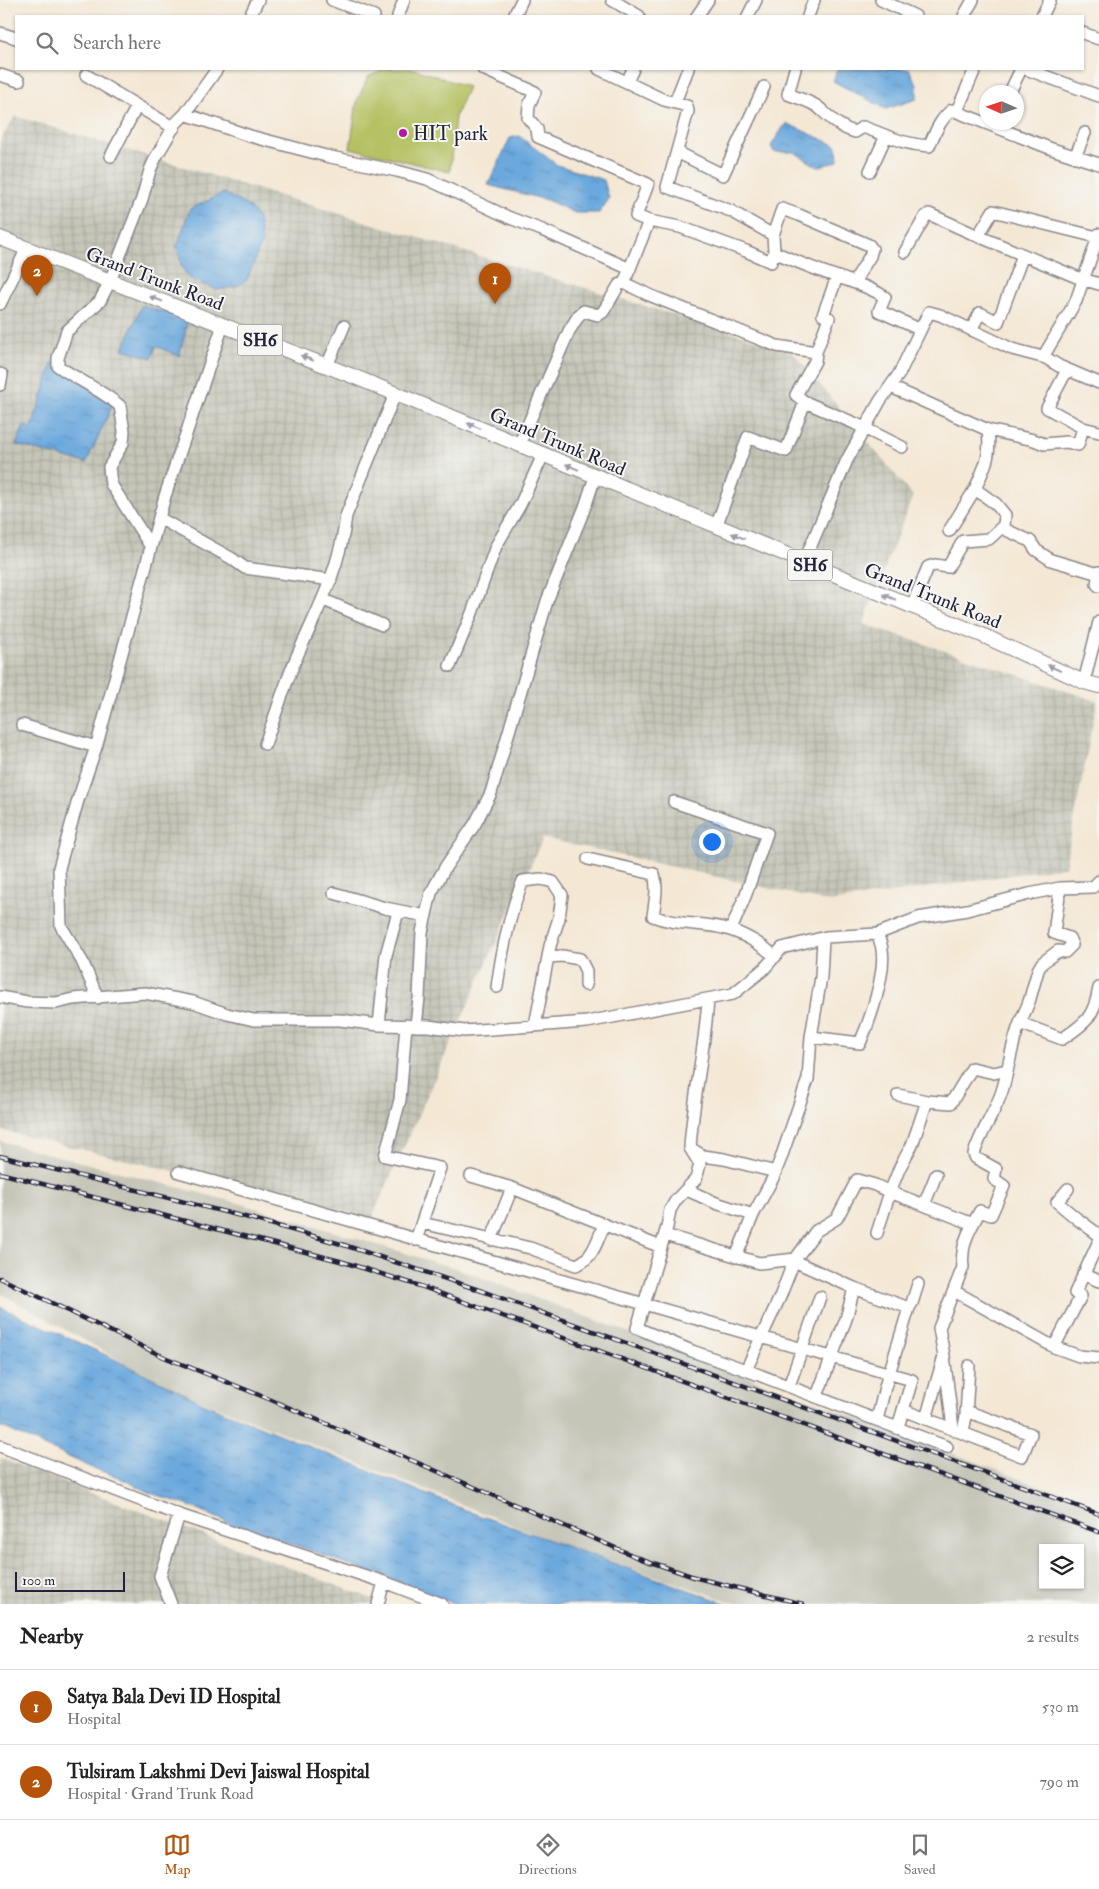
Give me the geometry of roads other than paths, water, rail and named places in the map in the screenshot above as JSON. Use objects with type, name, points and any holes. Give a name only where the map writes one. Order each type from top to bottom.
[{"type":"main road","name":"Grand Trunk Road","points":[[0,238],[327,366],[982,635],[1084,682],[1099,686]]},
{"type":"street","points":[[250,15],[258,0]]},
{"type":"street","points":[[332,0],[371,15]]},
{"type":"street","points":[[398,15],[404,0]]},
{"type":"street","points":[[514,15],[522,0]]},
{"type":"street","points":[[612,0],[637,15]]},
{"type":"street","points":[[699,15],[708,0]]},
{"type":"street","points":[[748,15],[756,0]]},
{"type":"street","points":[[808,15],[814,0]]},
{"type":"street","points":[[882,0],[913,15]]},
{"type":"street","points":[[965,15],[973,0]]},
{"type":"street","points":[[1042,15],[1050,0]]},
{"type":"street","points":[[0,33],[15,38]]},
{"type":"street","points":[[1084,33],[1099,39]]},
{"type":"street","points":[[151,547],[111,484],[109,467],[123,443],[124,431],[120,406],[110,397],[58,366],[58,358],[67,331],[100,301],[110,281],[142,199],[150,170],[174,128],[216,70]]},
{"type":"street","points":[[485,70],[535,92],[529,105],[528,118],[537,129],[538,137],[600,162],[634,180],[648,184],[636,216],[649,221],[680,227],[771,262],[774,252],[773,235],[782,209],[870,245],[872,249],[870,256],[854,282]]},
{"type":"street","points":[[601,70],[664,100],[684,104],[688,108],[668,187],[732,211],[773,235]]},
{"type":"street","points":[[627,82],[633,70]]},
{"type":"street","points":[[675,102],[688,70]]},
{"type":"street","points":[[795,70],[788,94],[818,107],[830,119],[847,130],[855,132],[863,127],[909,144],[929,146],[946,114],[952,110],[979,119]]},
{"type":"street","points":[[957,111],[975,70]]},
{"type":"street","points":[[1013,85],[1021,70]]},
{"type":"street","points":[[1029,70],[1099,96]]},
{"type":"street","points":[[0,75],[19,81]]},
{"type":"street","points":[[86,76],[174,128]]},
{"type":"street","points":[[677,152],[723,175],[764,87]]},
{"type":"street","points":[[111,156],[137,106]]},
{"type":"street","points":[[186,114],[250,136],[427,179],[510,218],[630,269]]},
{"type":"street","points":[[1009,130],[1075,157],[1099,164]]},
{"type":"street","points":[[1075,157],[1085,133]]},
{"type":"street","points":[[870,171],[886,136]]},
{"type":"street","points":[[978,236],[994,211],[1098,236],[1076,301],[1043,357]]},
{"type":"street","points":[[905,252],[925,217],[929,214],[1023,256],[1099,284]]},
{"type":"street","points":[[519,445],[569,330],[584,311],[598,315],[603,312],[619,285],[624,283],[649,221]]},
{"type":"street","points":[[0,304],[27,248]]},
{"type":"street","points":[[774,252],[837,277],[860,283],[885,297],[879,311],[919,329]]},
{"type":"street","points":[[971,330],[980,314],[998,322],[1023,256]]},
{"type":"street","points":[[837,277],[823,315],[829,318],[816,352],[815,361],[796,395],[805,402],[865,428],[902,447]]},
{"type":"street","points":[[624,283],[648,295],[777,346],[816,352]]},
{"type":"street","points":[[804,562],[847,460],[880,401],[899,374],[928,312],[940,315],[1012,349],[1043,357],[1099,384]]},
{"type":"street","points":[[98,998],[82,961],[61,926],[59,868],[78,800],[96,747],[159,518],[223,325]]},
{"type":"street","points":[[327,366],[344,326]]},
{"type":"street","points":[[1067,370],[1047,408],[1083,428],[1099,432]]},
{"type":"street","points":[[0,374],[2,375],[0,385]]},
{"type":"street","points":[[891,387],[988,430],[1044,444],[1067,442],[1078,444],[1083,428]]},
{"type":"street","points":[[265,744],[298,655],[324,600],[344,532],[346,516],[395,394]]},
{"type":"street","points":[[716,527],[748,437],[786,451],[805,402]]},
{"type":"street","points":[[949,531],[976,489],[987,465],[990,449],[988,430]]},
{"type":"street","points":[[450,666],[472,613],[496,546],[520,505],[543,455]]},
{"type":"street","points":[[416,1240],[440,1168],[385,1156],[400,1100],[411,1026],[419,998],[422,932],[431,893],[491,793],[547,601],[595,477]]},
{"type":"street","points":[[912,606],[928,567],[935,565],[948,567],[962,541],[989,539],[1004,525],[1005,515],[996,504],[976,489]]},
{"type":"street","points":[[159,518],[231,558],[245,568],[331,580]]},
{"type":"street","points":[[1002,528],[1030,541],[1036,550],[1051,560],[1099,573],[1097,584],[1099,586]]},
{"type":"street","points":[[324,600],[382,625]]},
{"type":"street","points":[[1084,682],[1099,622]]},
{"type":"street","points":[[22,726],[96,747]]},
{"type":"street","points":[[674,802],[767,833],[746,894],[731,930]]},
{"type":"street","points":[[588,858],[654,874],[656,880],[656,900],[653,916],[682,923],[731,930],[766,948],[775,956]]},
{"type":"street","points":[[497,987],[512,913],[523,881],[541,879],[554,882],[562,895],[559,918],[548,957],[535,1026]]},
{"type":"street","points":[[0,997],[27,1002],[56,1003],[73,999],[145,993],[193,1002],[227,1014],[254,1020],[340,1020],[379,1025],[428,1026],[464,1031],[587,1022],[732,994],[764,969],[782,948],[823,938],[877,934],[918,918],[967,910],[1029,894],[1060,888],[1098,886]]},
{"type":"street","points":[[958,1430],[940,1328],[963,1267],[964,1241],[980,1211],[992,1215],[1004,1186],[994,1179],[996,1169],[976,1158],[974,1154],[979,1136],[1003,1089],[1006,1070],[1038,970],[1042,963],[1058,951],[1065,952],[1072,945],[1069,938],[1054,932],[1060,888]]},
{"type":"street","points":[[334,893],[398,912],[413,912],[426,916]]},
{"type":"street","points":[[379,1025],[386,955],[398,912]]},
{"type":"street","points":[[811,1037],[860,1043],[867,1028],[881,973],[882,950],[877,934]]},
{"type":"street","points":[[736,1257],[752,1215],[776,1172],[808,1079],[811,1037],[820,985],[823,938]]},
{"type":"street","points":[[548,957],[562,956],[580,959],[586,971],[586,985]]},
{"type":"street","points":[[1020,1023],[1062,1039],[1086,1022],[1097,1007],[1099,988]]},
{"type":"street","points":[[708,999],[705,1039],[691,1129],[690,1148],[700,1164],[696,1179],[676,1200],[670,1210],[637,1328],[700,1354],[817,1396],[947,1447]]},
{"type":"street","points":[[898,1095],[927,1101],[950,1103],[972,1068],[994,1073],[1006,1070]]},
{"type":"street","points":[[877,1233],[890,1192],[900,1167],[912,1145],[927,1101]]},
{"type":"street","points":[[690,1148],[703,1156],[724,1159],[776,1172]]},
{"type":"street","points":[[179,1172],[912,1380],[898,1427]]},
{"type":"street","points":[[924,1205],[936,1175]]},
{"type":"street","points":[[471,1176],[512,1188],[661,1247]]},
{"type":"street","points":[[746,1370],[795,1260],[816,1231],[837,1218],[857,1180],[875,1185],[973,1224]]},
{"type":"street","points":[[491,1240],[512,1188]]},
{"type":"street","points":[[1068,1189],[1058,1202],[1099,1235]]},
{"type":"street","points":[[687,1190],[716,1203],[752,1215]]},
{"type":"street","points":[[422,1223],[530,1248],[576,1266],[585,1262],[594,1250],[604,1225]]},
{"type":"street","points":[[664,1235],[759,1263],[795,1260],[854,1288],[908,1308]]},
{"type":"street","points":[[1054,1348],[1081,1296],[1075,1293],[1099,1241]]},
{"type":"street","points":[[1083,1274],[1099,1281]]},
{"type":"street","points":[[877,1420],[908,1308],[912,1303],[918,1284]]},
{"type":"street","points":[[817,1396],[846,1319],[854,1288]]},
{"type":"street","points":[[954,1291],[1054,1348],[1079,1356],[1099,1358]]},
{"type":"street","points":[[789,1386],[820,1297]]},
{"type":"street","points":[[919,1435],[944,1356]]},
{"type":"street","points":[[958,1430],[966,1411],[969,1366]]},
{"type":"street","points":[[903,1410],[1022,1456],[1031,1434],[966,1411]]},
{"type":"street","points":[[0,1446],[179,1515],[384,1582],[442,1604]]},
{"type":"street","points":[[171,1604],[160,1576],[179,1515]]},
{"type":"street","points":[[378,1604],[384,1582]]},
{"type":"water","points":[[837,70],[910,70],[917,85],[917,99],[886,109],[833,81]]},
{"type":"water","points":[[786,123],[837,146],[838,161],[818,167],[794,152],[774,152],[771,146]]},
{"type":"water","points":[[519,136],[557,165],[604,180],[609,199],[599,213],[575,213],[547,200],[488,185],[510,138]]},
{"type":"water","points":[[224,193],[249,207],[258,218],[262,241],[247,280],[235,287],[217,290],[190,279],[181,265],[177,246],[190,209]]},
{"type":"water","points":[[142,305],[188,320],[179,356],[156,346],[152,358],[123,349]]},
{"type":"water","points":[[53,362],[116,398],[86,463],[16,445],[24,426],[32,428]]},
{"type":"water","points":[[0,1307],[106,1355],[210,1406],[473,1513],[728,1604],[457,1604],[411,1589],[321,1554],[233,1525],[195,1508],[151,1493],[0,1426]]},
{"type":"railway","points":[[0,1156],[253,1219],[341,1244],[482,1291],[1099,1514]]},
{"type":"railway","points":[[0,1173],[340,1261],[420,1286],[1099,1532]]},
{"type":"railway","points":[[0,1278],[164,1357],[269,1399],[639,1558],[697,1578],[803,1604]]},
{"type":"place","name":"HIT park","points":[[403,133]]},
{"type":"place","name":"Tulsiram Lakshmi Devi Jaiswal Hospital","points":[[37,296]]},
{"type":"place","name":"Satya Bala Devi ID Hospital","points":[[495,304]]}]
